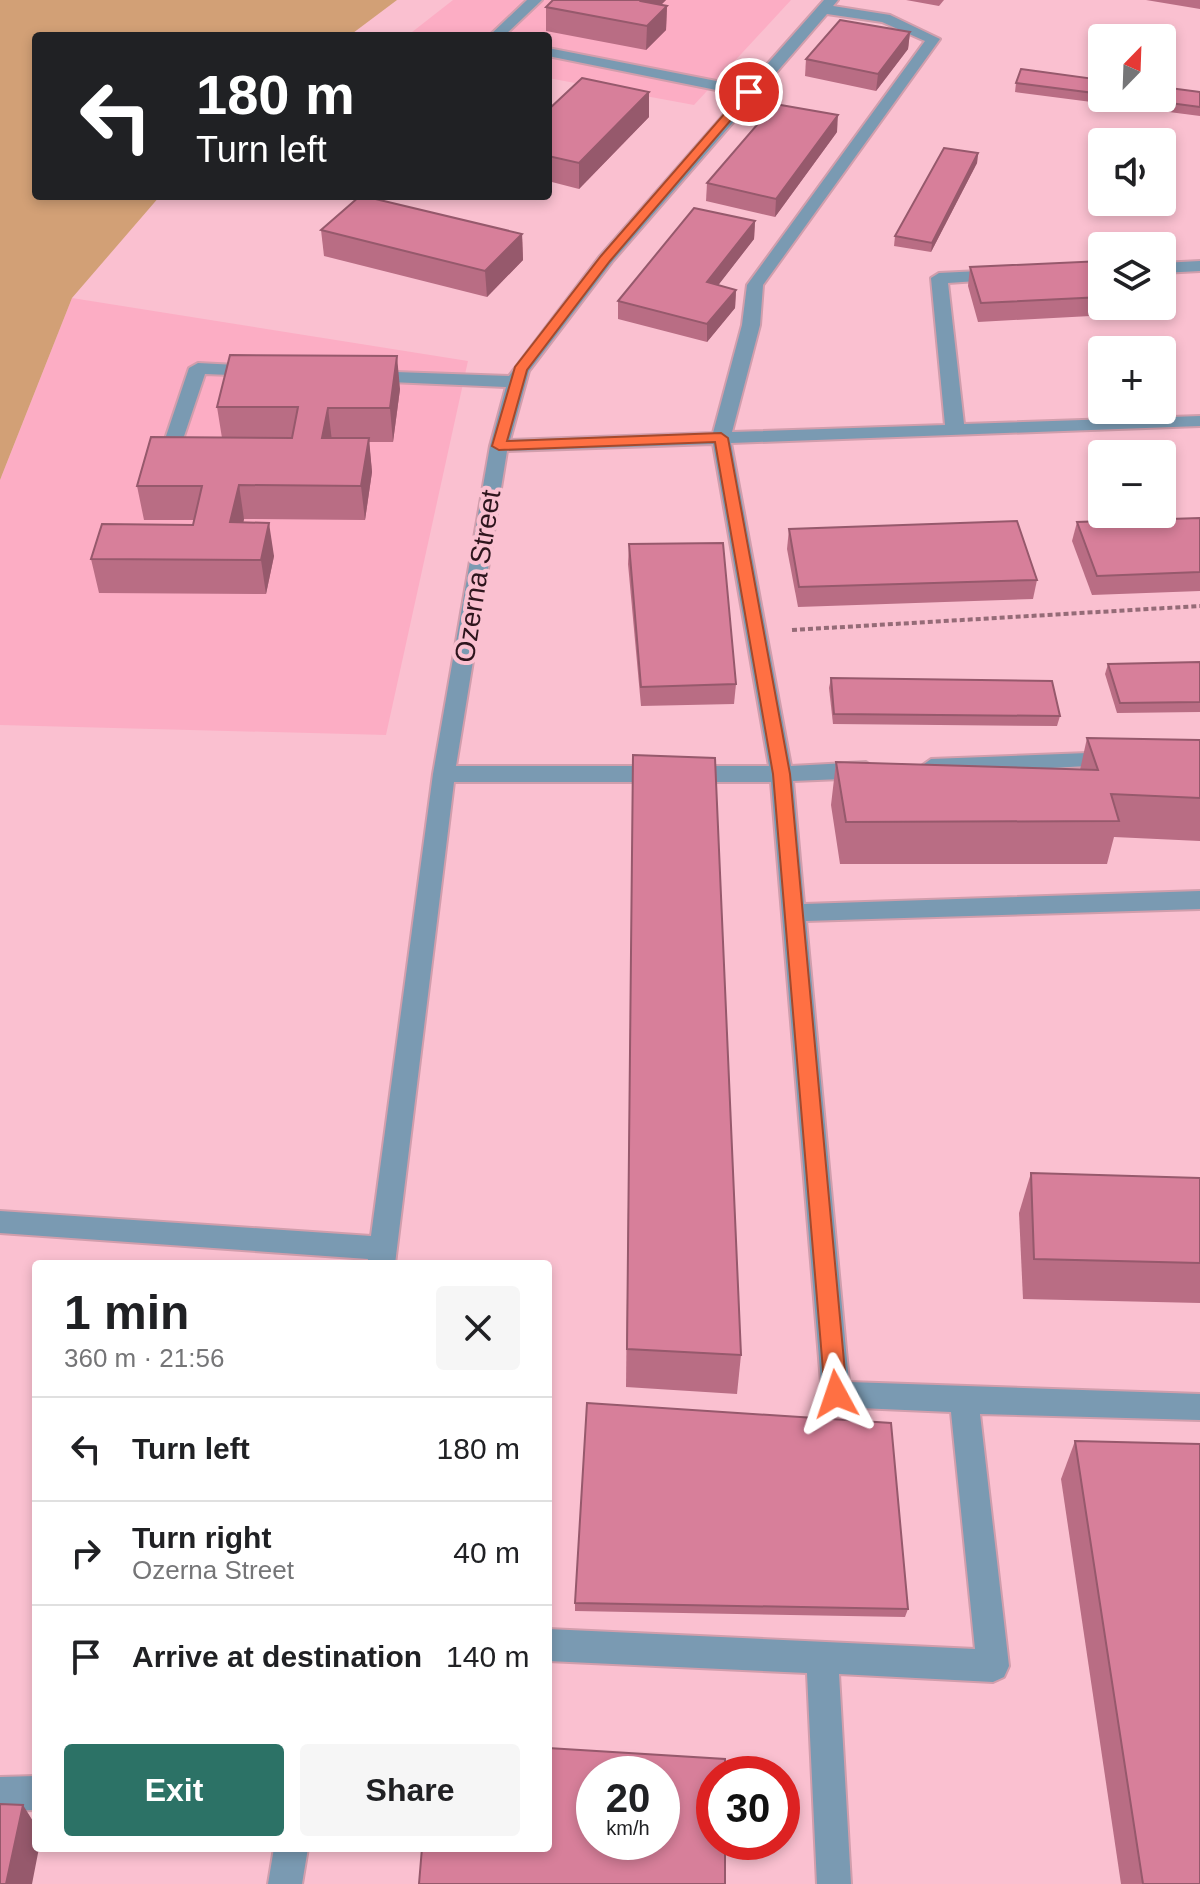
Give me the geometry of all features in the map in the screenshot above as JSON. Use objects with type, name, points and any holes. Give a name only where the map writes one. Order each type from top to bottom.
[{"type":"street","points":[[500,32],[535,0]]},
{"type":"street","points":[[827,4],[885,18],[933,39],[755,285],[751,325],[721,438],[781,774],[836,1394],[1200,1407]]},
{"type":"street","name":"Ozerna Street","points":[[382,1256],[444,774],[499,446],[520,370],[606,259],[827,4]]},
{"type":"street","points":[[552,53],[749,92]]},
{"type":"street","points":[[1176,269],[1198,271]]},
{"type":"street","points":[[955,429],[939,278],[1013,275]]},
{"type":"street","points":[[170,451],[198,368],[278,372]]},
{"type":"street","points":[[341,374],[516,382]]},
{"type":"street","points":[[499,446],[1200,421]]},
{"type":"street","points":[[444,774],[781,774],[1138,758]]},
{"type":"street","points":[[793,913],[1200,900]]},
{"type":"street","points":[[0,1222],[382,1256]]},
{"type":"street","points":[[552,1645],[993,1666],[964,1400]]},
{"type":"street","points":[[822,1659],[834,1884]]},
{"type":"street","points":[[0,1794],[32,1793]]},
{"type":"street","points":[[285,1884],[290,1852]]},
{"type":"path","points":[[755,632],[1200,606]]},
{"type":"shaded area","points":[[0,0],[397,0],[354,32],[32,32],[32,200],[157,200],[72,298],[0,480]]},
{"type":"shaded area","points":[[453,0],[791,0],[694,105],[552,79],[552,32],[412,32]]},
{"type":"shaded area","points":[[72,298],[468,361],[386,735],[0,725],[0,480]]},
{"type":"building","points":[[553,0],[642,0],[667,6],[647,26],[546,7]]},
{"type":"building","points":[[840,20],[910,32],[878,74],[806,59]]},
{"type":"building","points":[[1021,69],[1088,78],[1088,92],[1016,83]]},
{"type":"building","points":[[582,78],[649,92],[579,163],[552,157],[552,106]]},
{"type":"building","points":[[1176,89],[1200,92],[1200,107],[1176,104]]},
{"type":"building","points":[[775,104],[838,115],[776,199],[707,183]]},
{"type":"building","points":[[944,148],[978,153],[932,243],[895,236]]},
{"type":"building","points":[[355,200],[380,200],[522,234],[485,271],[321,230]]},
{"type":"building","points":[[694,208],[755,221],[707,282],[736,290],[707,324],[618,301]]},
{"type":"building","points":[[1088,262],[1088,298],[981,303],[970,267]]},
{"type":"building","points":[[230,355],[397,356],[390,408],[328,408],[322,438],[369,438],[361,486],[239,485],[230,522],[269,523],[261,560],[91,559],[102,524],[193,525],[202,486],[137,486],[151,437],[292,438],[298,407],[217,407]]},
{"type":"building","points":[[1200,518],[1200,572],[1097,576],[1077,522],[1088,522],[1088,528],[1176,528],[1176,519]]},
{"type":"building","points":[[1017,521],[1037,580],[799,587],[789,529]]},
{"type":"building","points":[[723,543],[736,684],[641,687],[629,544]]},
{"type":"building","points":[[1200,662],[1200,702],[1120,703],[1108,664]]},
{"type":"building","points":[[831,678],[1052,681],[1060,716],[834,714]]},
{"type":"building","points":[[1087,738],[1200,740],[1200,798],[1111,794],[1119,821],[846,822],[836,762],[1098,770]]},
{"type":"building","points":[[633,755],[715,758],[741,1355],[627,1349]]},
{"type":"building","points":[[1031,1173],[1200,1178],[1200,1263],[1034,1259]]},
{"type":"building","points":[[587,1403],[891,1423],[908,1609],[575,1603]]},
{"type":"building","points":[[1075,1441],[1200,1444],[1200,1884],[1143,1884]]},
{"type":"building","points":[[552,1748],[677,1756],[576,1756],[576,1860],[680,1860],[680,1756],[696,1757],[696,1860],[725,1860],[725,1884],[419,1884],[422,1852],[552,1852]]},
{"type":"building","points":[[0,1804],[23,1805],[6,1884],[0,1884]]},
{"type":"route","points":[[749,92],[606,259],[520,370],[499,446],[721,438],[781,774],[836,1394]]}]
